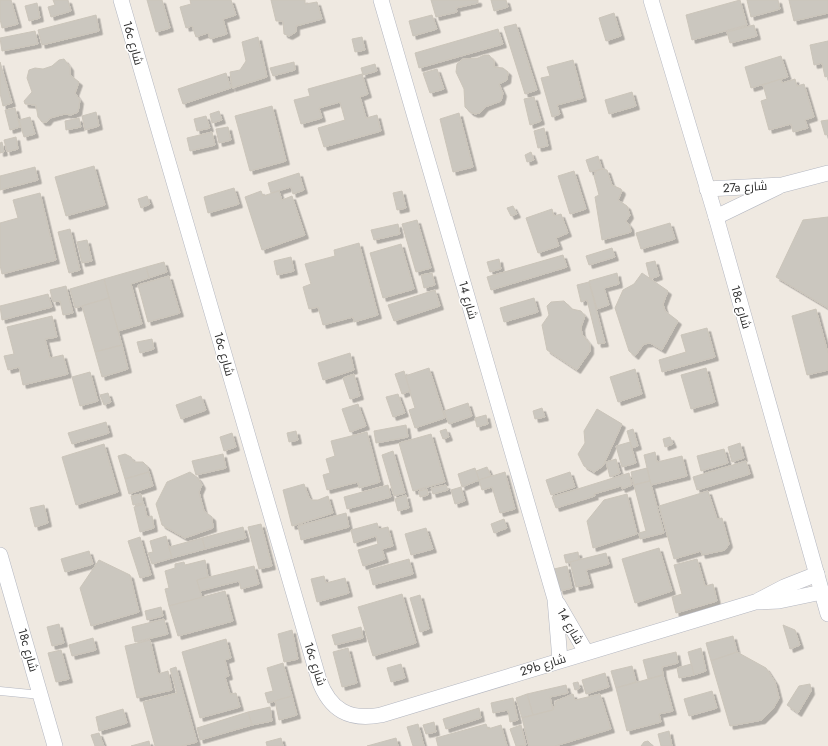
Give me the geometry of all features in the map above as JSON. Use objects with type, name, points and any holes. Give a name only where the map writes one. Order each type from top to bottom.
[{"type":"street","name":"16c شارع","points":[[121,0],[319,680],[327,697],[333,704]]},
{"type":"street","name":"شارع 14","points":[[381,0],[555,599],[560,660]]},
{"type":"street","name":"18c شارع","points":[[651,0],[716,217],[828,614]]},
{"type":"street","name":"27a شارع","points":[[716,217],[782,185],[828,173]]},
{"type":"street","name":"27a شارع","points":[[707,189],[782,185]]},
{"type":"street","name":"18c شارع","points":[[0,555],[55,746]]},
{"type":"street","name":"29b شارع","points":[[333,704],[343,712],[355,716],[374,716],[755,602],[784,587],[817,574]]},
{"type":"street","name":"29b شارع","points":[[755,602],[779,601],[822,592]]},
{"type":"street","name":"شارع 14","points":[[555,599],[586,652]]},
{"type":"lane","points":[[0,691],[40,695]]},
{"type":"building","points":[[0,0],[11,0],[18,24],[2,28],[0,19]]},
{"type":"building","points":[[53,0],[68,0],[71,11],[51,17],[48,7],[55,5]]},
{"type":"building","points":[[147,0],[162,0],[170,28],[156,32]]},
{"type":"building","points":[[190,0],[231,0],[236,15],[223,19],[227,34],[210,39],[208,33],[196,37],[192,26],[186,28],[180,7],[191,4]]},
{"type":"building","points":[[271,0],[305,0],[305,4],[317,2],[322,19],[296,26],[296,32],[289,36],[284,34],[283,21],[276,21]]},
{"type":"building","points":[[431,0],[478,0],[478,3],[456,8],[457,12],[436,17]]},
{"type":"building","points":[[491,0],[506,0],[508,7],[494,11]]},
{"type":"building","points":[[740,0],[747,25],[692,40],[686,15]]},
{"type":"building","points":[[747,0],[778,0],[780,9],[751,17]]},
{"type":"building","points":[[789,0],[828,0],[828,13],[794,21]]},
{"type":"building","points":[[37,3],[40,18],[29,21],[25,6]]},
{"type":"building","points":[[614,13],[621,36],[606,41],[599,18]]},
{"type":"building","points":[[96,15],[99,31],[42,45],[38,30]]},
{"type":"building","points":[[432,15],[437,29],[413,36],[409,21]]},
{"type":"building","points":[[516,24],[537,90],[525,94],[504,27]]},
{"type":"building","points":[[754,25],[757,36],[730,43],[727,32]]},
{"type":"building","points":[[498,29],[503,44],[419,68],[415,53]]},
{"type":"building","points":[[35,31],[38,44],[2,51],[0,38]]},
{"type":"building","points":[[258,37],[267,77],[232,88],[230,72],[240,70],[246,61],[242,42]]},
{"type":"building","points":[[362,37],[365,50],[355,52],[352,39]]},
{"type":"building","points":[[828,41],[828,76],[825,77],[822,63],[814,65],[810,45]]},
{"type":"building","points":[[484,55],[489,55],[494,61],[494,67],[503,68],[508,72],[507,80],[499,84],[503,93],[501,101],[485,107],[480,113],[475,114],[470,112],[465,107],[464,89],[456,72],[457,64],[463,59],[478,58]]},
{"type":"building","points":[[781,56],[788,77],[751,88],[745,67]]},
{"type":"building","points":[[64,59],[70,67],[70,75],[79,82],[75,93],[80,100],[78,112],[71,115],[65,114],[50,118],[47,122],[42,122],[38,117],[36,105],[25,104],[24,101],[32,92],[27,78],[29,70],[35,68],[43,69],[52,66],[59,60]]},
{"type":"building","points":[[573,60],[583,98],[557,105],[560,114],[552,117],[541,78],[550,76],[547,67]]},
{"type":"building","points":[[0,62],[12,103],[3,106],[0,93]]},
{"type":"building","points":[[294,62],[295,70],[273,76],[270,68]]},
{"type":"building","points":[[375,64],[377,71],[363,75],[361,68]]},
{"type":"building","points":[[437,69],[444,89],[430,93],[423,73]]},
{"type":"building","points":[[226,73],[231,88],[183,104],[178,89]]},
{"type":"building","points":[[362,74],[368,94],[360,97],[366,118],[377,115],[381,131],[324,147],[318,128],[345,120],[340,102],[319,108],[322,118],[301,124],[294,100],[310,96],[308,89]]},
{"type":"building","points":[[781,79],[782,83],[795,79],[797,86],[804,84],[814,117],[805,120],[808,128],[793,132],[791,124],[769,130],[761,101],[767,99],[763,85]]},
{"type":"building","points":[[632,92],[636,106],[609,114],[605,100]]},
{"type":"building","points":[[534,97],[541,121],[530,125],[524,99]]},
{"type":"building","points":[[272,106],[286,161],[250,171],[235,116]]},
{"type":"building","points":[[15,108],[20,127],[10,130],[5,110]]},
{"type":"building","points":[[219,111],[222,120],[212,123],[210,114]]},
{"type":"building","points":[[96,112],[99,126],[85,130],[82,116]]},
{"type":"building","points":[[459,113],[473,167],[453,172],[440,119]]},
{"type":"building","points":[[206,116],[210,128],[197,131],[194,119]]},
{"type":"building","points":[[30,117],[35,134],[24,137],[19,120]]},
{"type":"building","points":[[79,118],[81,127],[66,130],[65,121]]},
{"type":"building","points":[[828,120],[828,134],[825,135],[821,121]]},
{"type":"building","points":[[228,127],[231,140],[219,143],[216,129]]},
{"type":"building","points":[[544,128],[548,146],[538,148],[534,131]]},
{"type":"building","points":[[212,132],[215,145],[190,151],[187,138]]},
{"type":"building","points":[[16,137],[18,149],[7,152],[4,140]]},
{"type":"building","points":[[2,142],[4,152],[0,153],[0,143]]},
{"type":"building","points":[[531,152],[534,160],[527,162],[525,155]]},
{"type":"building","points":[[598,156],[602,169],[590,172],[586,160]]},
{"type":"building","points":[[94,166],[105,205],[66,216],[55,177]]},
{"type":"building","points":[[35,167],[38,180],[0,190],[0,176]]},
{"type":"building","points":[[602,169],[607,170],[612,185],[621,189],[622,191],[618,200],[627,206],[630,215],[626,221],[630,226],[631,232],[602,240],[595,197],[599,195],[594,176],[596,171]]},
{"type":"building","points":[[574,171],[586,209],[570,214],[558,176]]},
{"type":"building","points":[[299,173],[304,190],[293,194],[291,187],[271,193],[268,183]]},
{"type":"building","points":[[234,188],[239,204],[208,213],[204,197]]},
{"type":"building","points":[[261,191],[263,196],[279,191],[282,200],[292,196],[305,235],[262,250],[245,197]]},
{"type":"building","points":[[402,191],[406,208],[397,210],[393,193]]},
{"type":"building","points":[[40,193],[56,260],[2,274],[0,265],[0,223],[18,218],[13,200]]},
{"type":"building","points":[[147,196],[150,204],[141,208],[138,199]]},
{"type":"building","points":[[513,206],[517,214],[511,216],[507,208]]},
{"type":"building","points":[[552,209],[554,216],[561,214],[568,233],[556,238],[559,246],[538,253],[526,218]]},
{"type":"building","points":[[828,217],[828,308],[776,277],[803,220]]},
{"type":"building","points":[[417,220],[431,268],[416,272],[402,224]]},
{"type":"building","points":[[670,223],[675,239],[641,249],[636,233]]},
{"type":"building","points":[[398,224],[400,234],[374,240],[371,230]]},
{"type":"building","points":[[70,229],[80,270],[69,273],[58,232]]},
{"type":"building","points":[[87,240],[92,261],[82,263],[77,242]]},
{"type":"building","points":[[359,243],[378,315],[354,322],[353,317],[323,325],[318,307],[309,309],[303,287],[311,284],[305,264],[335,256],[334,250]]},
{"type":"building","points":[[401,244],[414,289],[383,298],[370,253]]},
{"type":"building","points":[[612,248],[615,257],[589,265],[586,256]]},
{"type":"building","points":[[563,255],[567,267],[491,290],[487,277]]},
{"type":"building","points":[[291,257],[294,271],[277,275],[274,261]]},
{"type":"building","points":[[499,259],[501,269],[490,272],[487,262]]},
{"type":"building","points":[[655,261],[659,276],[650,279],[646,263]]},
{"type":"building","points":[[164,262],[167,272],[149,278],[146,267]]},
{"type":"building","points":[[146,267],[149,278],[131,284],[142,324],[118,331],[104,279]]},
{"type":"building","points":[[432,273],[435,285],[424,288],[421,275]]},
{"type":"building","points":[[617,273],[619,284],[604,288],[609,305],[597,309],[589,281]]},
{"type":"building","points":[[642,273],[668,291],[663,304],[665,311],[678,321],[662,350],[650,343],[644,344],[635,356],[629,351],[615,308],[623,290],[634,284]]},
{"type":"building","points":[[169,276],[180,313],[148,322],[138,285]]},
{"type":"building","points":[[104,279],[109,298],[75,308],[70,289]]},
{"type":"building","points":[[589,282],[605,343],[598,344],[587,300],[581,302],[577,285]]},
{"type":"building","points":[[66,286],[73,313],[63,315],[60,301],[53,302],[50,290]]},
{"type":"building","points":[[435,290],[440,306],[394,321],[388,305]]},
{"type":"building","points":[[48,294],[52,307],[2,320],[0,306]]},
{"type":"building","points":[[109,298],[122,345],[95,352],[82,306]]},
{"type":"building","points":[[534,298],[538,312],[504,322],[500,308]]},
{"type":"building","points":[[564,301],[572,309],[581,311],[585,316],[581,327],[582,334],[590,344],[590,351],[577,370],[547,350],[542,325],[549,315],[547,306],[551,302]]},
{"type":"building","points":[[816,309],[828,353],[828,370],[807,375],[792,316]]},
{"type":"building","points":[[52,316],[57,337],[45,339],[50,358],[63,355],[68,374],[23,385],[19,367],[8,370],[4,356],[14,354],[7,327]]},
{"type":"building","points":[[707,328],[715,357],[662,372],[659,360],[686,352],[681,335]]},
{"type":"building","points":[[152,339],[154,349],[140,353],[137,342]]},
{"type":"building","points":[[122,345],[128,369],[102,377],[95,352]]},
{"type":"building","points":[[350,353],[354,370],[323,380],[318,363]]},
{"type":"building","points":[[429,368],[445,418],[415,428],[409,410],[415,408],[405,376]]},
{"type":"building","points":[[706,368],[715,402],[691,409],[681,375]]},
{"type":"building","points":[[635,369],[642,394],[618,402],[610,377]]},
{"type":"building","points":[[404,371],[410,391],[402,394],[395,374]]},
{"type":"building","points":[[90,372],[98,401],[80,406],[72,377]]},
{"type":"building","points":[[354,374],[360,396],[350,399],[343,378]]},
{"type":"building","points":[[108,393],[111,402],[104,405],[100,395]]},
{"type":"building","points":[[398,394],[405,413],[393,417],[386,397]]},
{"type":"building","points":[[201,396],[206,410],[181,419],[176,405]]},
{"type":"building","points":[[468,403],[472,416],[449,424],[444,411]]},
{"type":"building","points":[[358,404],[366,426],[350,432],[342,409]]},
{"type":"building","points":[[542,408],[545,417],[535,419],[533,411]]},
{"type":"building","points":[[597,409],[622,424],[603,466],[594,472],[584,466],[578,454],[585,443],[584,431]]},
{"type":"building","points":[[486,415],[488,424],[477,427],[475,418]]},
{"type":"building","points":[[106,422],[109,433],[72,444],[68,433]]},
{"type":"building","points":[[406,425],[408,437],[376,443],[374,431]]},
{"type":"building","points":[[446,429],[449,437],[443,439],[440,431]]},
{"type":"building","points":[[633,429],[638,446],[632,448],[627,431]]},
{"type":"building","points":[[296,431],[298,440],[289,442],[287,433]]},
{"type":"building","points":[[367,432],[380,482],[359,488],[358,482],[327,490],[323,475],[330,473],[326,459],[335,456],[331,441]]},
{"type":"building","points":[[232,433],[236,447],[224,451],[220,437]]},
{"type":"building","points":[[431,434],[445,482],[413,491],[399,443]]},
{"type":"building","points":[[670,437],[673,444],[665,447],[663,439]]},
{"type":"building","points":[[630,442],[636,463],[622,467],[616,446]]},
{"type":"building","points":[[740,443],[744,458],[732,462],[728,447]]},
{"type":"building","points":[[104,444],[118,492],[76,505],[62,457]]},
{"type":"building","points":[[724,449],[728,463],[701,471],[697,456]]},
{"type":"building","points":[[393,451],[405,493],[394,496],[382,455]]},
{"type":"building","points":[[655,452],[657,462],[682,456],[687,476],[651,485],[644,455]]},
{"type":"building","points":[[125,454],[131,457],[134,462],[143,462],[147,466],[149,472],[125,479],[118,456]]},
{"type":"building","points":[[223,454],[226,468],[196,475],[192,461]]},
{"type":"building","points":[[616,459],[620,473],[610,477],[606,462]]},
{"type":"building","points":[[746,461],[750,474],[697,490],[693,477]]},
{"type":"building","points":[[487,467],[491,476],[479,480],[476,471]]},
{"type":"building","points":[[475,468],[479,480],[462,487],[458,474]]},
{"type":"building","points":[[647,468],[650,481],[634,485],[631,472]]},
{"type":"building","points":[[149,472],[153,486],[129,494],[125,479]]},
{"type":"building","points":[[190,472],[198,478],[202,485],[199,492],[204,511],[212,517],[213,528],[185,538],[162,525],[156,504],[167,482]]},
{"type":"building","points":[[505,472],[515,509],[500,513],[492,487],[482,490],[479,480]]},
{"type":"building","points":[[570,472],[575,487],[551,495],[546,480]]},
{"type":"building","points":[[629,473],[632,485],[622,489],[621,486],[594,494],[595,496],[556,508],[552,497]]},
{"type":"building","points":[[650,481],[664,533],[640,539],[639,533],[646,531],[634,485]]},
{"type":"building","points":[[304,484],[309,497],[312,500],[318,500],[328,496],[333,513],[292,526],[283,490]]},
{"type":"building","points":[[388,485],[391,497],[347,509],[344,497]]},
{"type":"building","points":[[446,485],[448,490],[433,494],[431,488]]},
{"type":"building","points":[[461,487],[465,501],[455,504],[451,490]]},
{"type":"building","points":[[427,489],[428,495],[420,497],[419,491]]},
{"type":"building","points":[[708,491],[717,519],[722,518],[729,544],[725,550],[702,555],[701,551],[674,559],[659,506]]},
{"type":"building","points":[[141,494],[143,503],[133,505],[131,496]]},
{"type":"building","points":[[627,494],[637,534],[593,548],[587,521],[604,500]]},
{"type":"building","points":[[406,495],[409,508],[398,511],[395,499]]},
{"type":"building","points":[[144,504],[147,517],[152,516],[154,528],[140,532],[134,507]]},
{"type":"building","points":[[44,505],[48,523],[35,527],[30,508]]},
{"type":"building","points":[[346,513],[349,527],[301,540],[298,526]]},
{"type":"building","points":[[504,519],[507,528],[494,533],[491,524]]},
{"type":"building","points":[[377,523],[379,529],[388,527],[393,546],[382,549],[385,559],[363,566],[358,550],[378,544],[376,536],[354,543],[351,530]]},
{"type":"building","points":[[261,524],[272,566],[259,569],[248,527]]},
{"type":"building","points":[[243,527],[246,538],[205,549],[202,538]]},
{"type":"building","points":[[426,528],[433,549],[411,555],[405,534]]},
{"type":"building","points":[[166,536],[172,558],[152,564],[148,553],[153,552],[150,541]]},
{"type":"building","points":[[140,537],[151,575],[140,578],[128,541]]},
{"type":"building","points":[[202,538],[205,549],[172,558],[169,547]]},
{"type":"building","points":[[659,548],[672,591],[635,603],[622,559]]},
{"type":"building","points":[[89,551],[93,564],[65,572],[61,559]]},
{"type":"building","points":[[578,552],[579,560],[566,563],[564,555]]},
{"type":"building","points":[[606,553],[609,564],[586,570],[590,584],[576,587],[570,562]]},
{"type":"building","points":[[409,559],[413,574],[373,585],[369,570]]},
{"type":"building","points":[[697,559],[705,586],[713,584],[717,601],[676,613],[672,597],[682,594],[674,565]]},
{"type":"building","points":[[99,560],[130,575],[139,612],[91,626],[80,588]]},
{"type":"building","points":[[205,560],[208,577],[197,580],[202,598],[169,606],[165,589],[169,588],[165,571],[175,568],[175,564],[184,562],[185,565]]},
{"type":"building","points":[[254,566],[259,584],[241,589],[239,581],[200,591],[197,580]]},
{"type":"building","points":[[567,566],[572,588],[560,591],[554,569]]},
{"type":"building","points":[[324,576],[326,583],[345,578],[349,593],[317,602],[311,579]]},
{"type":"building","points":[[225,591],[233,621],[178,636],[169,606]]},
{"type":"building","points":[[402,594],[416,643],[373,656],[358,607]]},
{"type":"building","points":[[420,595],[429,629],[420,632],[410,598]]},
{"type":"building","points":[[161,607],[163,616],[147,620],[145,611]]},
{"type":"building","points":[[164,619],[168,634],[135,642],[132,627]]},
{"type":"building","points":[[59,624],[64,643],[52,646],[47,627]]},
{"type":"building","points":[[783,625],[795,630],[800,645],[790,649]]},
{"type":"building","points":[[361,627],[363,638],[335,645],[332,635]]},
{"type":"building","points":[[292,630],[298,659],[284,662],[278,634]]},
{"type":"building","points":[[733,636],[737,652],[711,661],[706,643]]},
{"type":"building","points":[[93,638],[96,650],[72,656],[69,645]]},
{"type":"building","points":[[226,639],[231,658],[225,660],[229,676],[225,677],[230,694],[236,693],[240,707],[200,718],[182,652]]},
{"type":"building","points":[[150,640],[158,674],[168,671],[172,690],[137,698],[125,646]]},
{"type":"building","points":[[348,648],[357,683],[342,687],[333,652]]},
{"type":"building","points":[[701,648],[706,671],[694,675],[688,652]]},
{"type":"building","points":[[61,650],[69,679],[56,682],[48,653]]},
{"type":"building","points":[[676,652],[678,663],[662,667],[663,675],[648,679],[643,660]]},
{"type":"building","points":[[737,652],[766,668],[775,682],[779,698],[773,709],[762,720],[730,726],[711,661]]},
{"type":"building","points":[[283,663],[292,696],[268,703],[265,693],[273,691],[267,668]]},
{"type":"building","points":[[401,664],[405,678],[391,682],[387,668]]},
{"type":"building","points":[[691,664],[694,675],[679,678],[677,668]]},
{"type":"building","points":[[632,666],[636,682],[616,688],[611,671]]},
{"type":"building","points":[[176,667],[197,742],[181,746],[155,746],[143,702],[177,693],[170,669]]},
{"type":"building","points":[[605,673],[609,687],[586,694],[582,680]]},
{"type":"building","points":[[663,675],[673,711],[659,714],[661,722],[627,731],[616,688]]},
{"type":"building","points":[[578,682],[580,688],[575,690],[573,683]]},
{"type":"building","points":[[810,684],[811,691],[798,713],[787,705],[799,686]]},
{"type":"building","points":[[566,685],[568,693],[550,697],[553,710],[533,715],[527,694]]},
{"type":"building","points":[[712,691],[717,708],[689,716],[684,699]]},
{"type":"building","points":[[527,694],[533,715],[522,718],[516,698]]},
{"type":"building","points":[[573,694],[575,700],[600,694],[611,729],[555,746],[529,746],[522,718],[553,710],[556,701]]},
{"type":"building","points":[[292,696],[297,715],[279,720],[275,701]]},
{"type":"building","points":[[513,698],[518,720],[510,722],[508,710],[493,713],[491,703]]},
{"type":"building","points":[[270,707],[272,721],[252,725],[248,712]]},
{"type":"building","points":[[479,708],[481,718],[446,729],[443,719]]},
{"type":"building","points":[[123,709],[127,723],[99,731],[96,717]]},
{"type":"building","points":[[248,712],[252,725],[200,740],[197,728]]},
{"type":"building","points":[[434,722],[436,732],[426,734],[423,725]]},
{"type":"building","points":[[418,724],[424,746],[413,746],[407,727]]},
{"type":"building","points":[[486,724],[488,729],[501,725],[507,746],[438,746],[436,738]]},
{"type":"building","points":[[521,725],[526,745],[516,746],[510,729]]},
{"type":"building","points":[[669,731],[672,746],[661,746],[658,734]]},
{"type":"building","points":[[99,733],[104,746],[95,746],[91,735]]},
{"type":"building","points":[[281,738],[283,746],[267,746],[266,742]]},
{"type":"building","points":[[396,738],[398,746],[367,746]]},
{"type":"building","points":[[149,741],[150,746],[131,746]]},
{"type":"building","points":[[648,741],[653,746],[641,746],[644,742]]}]
